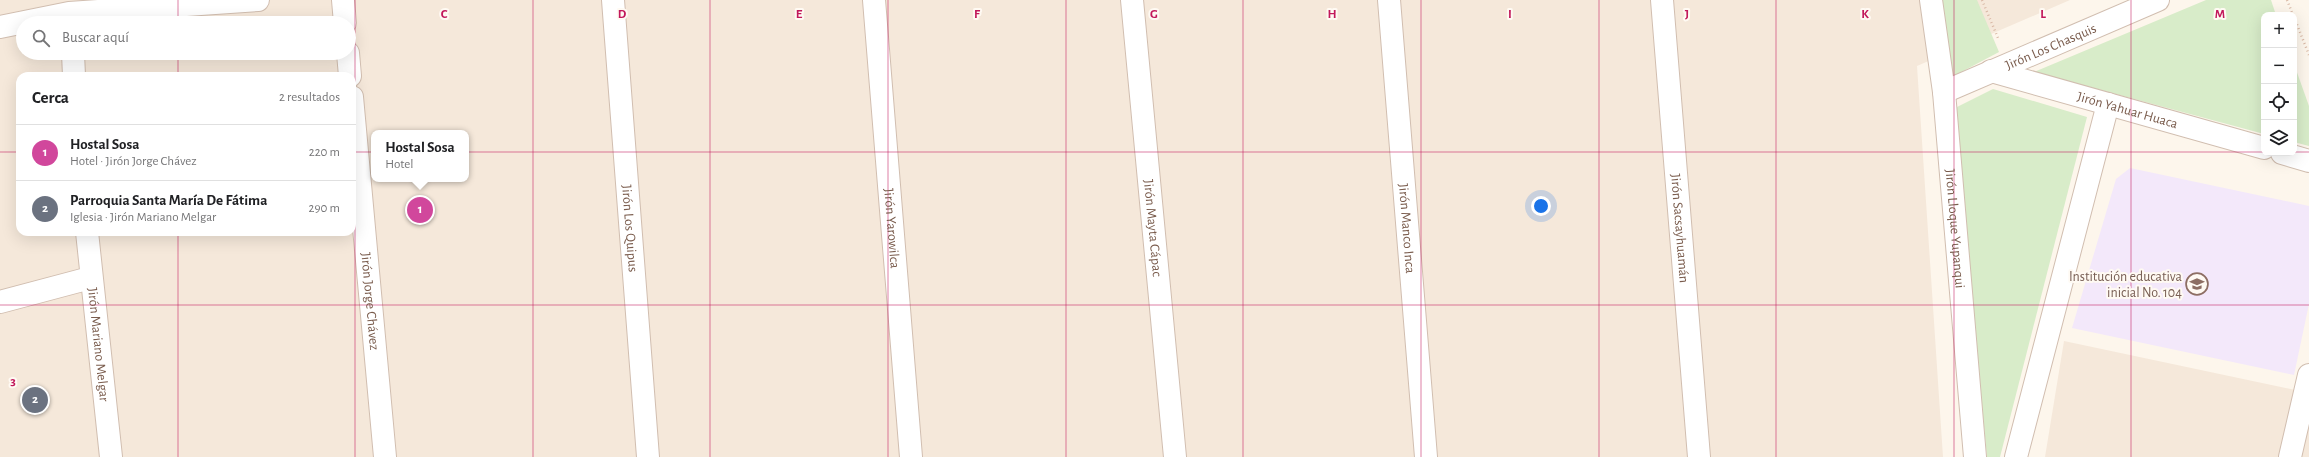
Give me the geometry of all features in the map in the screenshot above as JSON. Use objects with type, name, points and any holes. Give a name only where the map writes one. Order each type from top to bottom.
[{"type":"street","points":[[51,16],[69,12],[258,0]]},
{"type":"street","points":[[343,0],[344,16]]},
{"type":"street","name":"Jirón Los Quipus","points":[[613,0],[648,457]]},
{"type":"street","name":"Jirón Yarowilca","points":[[874,0],[911,457]]},
{"type":"street","name":"Jirón Mayta Cápac","points":[[1132,0],[1175,457]]},
{"type":"street","name":"Jirón Manco Inca","points":[[1389,0],[1426,457]]},
{"type":"street","name":"Jirón Sacsayhuamán","points":[[1662,0],[1699,457]]},
{"type":"street","name":"Jirón Lloque Yupanqui","points":[[1931,0],[1944,92],[1975,457]]},
{"type":"street","name":"Jirón Los Chasquis","points":[[1944,92],[2158,0]]},
{"type":"street","points":[[0,27],[16,24]]},
{"type":"street","points":[[73,60],[74,72]]},
{"type":"street","points":[[349,60],[350,72]]},
{"type":"street","name":"Jirón Yahuar Huaca","points":[[2000,68],[2108,104],[2261,147]]},
{"type":"street","points":[[2016,457],[2108,104]]},
{"type":"street","name":"Jirón Jorge Chávez","points":[[356,141],[385,457]]},
{"type":"street","points":[[2292,156],[2309,161]]},
{"type":"street","name":"Jirón Mariano Melgar","points":[[87,236],[90,278],[111,457]]},
{"type":"street","points":[[0,302],[90,278]]},
{"type":"street","points":[[2290,457],[2309,375]]},
{"type":"path","points":[[1982,0],[2000,68]]},
{"type":"path","points":[[2287,0],[2292,12]]},
{"type":"path","points":[[2297,24],[2309,55]]},
{"type":"shaded area","points":[[0,0],[2070,0],[1917,66],[1943,457],[0,457]]},
{"type":"shaded area","name":"Institución educativa inicial No. 104","points":[[2130,168],[2309,206],[2309,304],[2294,375],[2072,328],[2116,179]]},
{"type":"shaded area","points":[[2064,341],[2309,393],[2309,457],[2045,457]]},
{"type":"green space","points":[[1939,0],[1977,0],[1999,52],[1950,78]]},
{"type":"green space","points":[[2206,0],[2271,0],[2275,12],[2261,12],[2261,133],[2034,72]]},
{"type":"green space","points":[[2297,72],[2309,106],[2309,146],[2297,143]]},
{"type":"green space","points":[[1993,89],[2087,117],[2000,457],[1987,457],[1953,109]]},
{"type":"place","name":"Hostal Sosa","points":[[420,210]]},
{"type":"place","name":"Institución educativa inicial No. 104","points":[[2197,284]]},
{"type":"place","name":"Parroquia Santa María De Fátima","points":[[35,400]]}]
